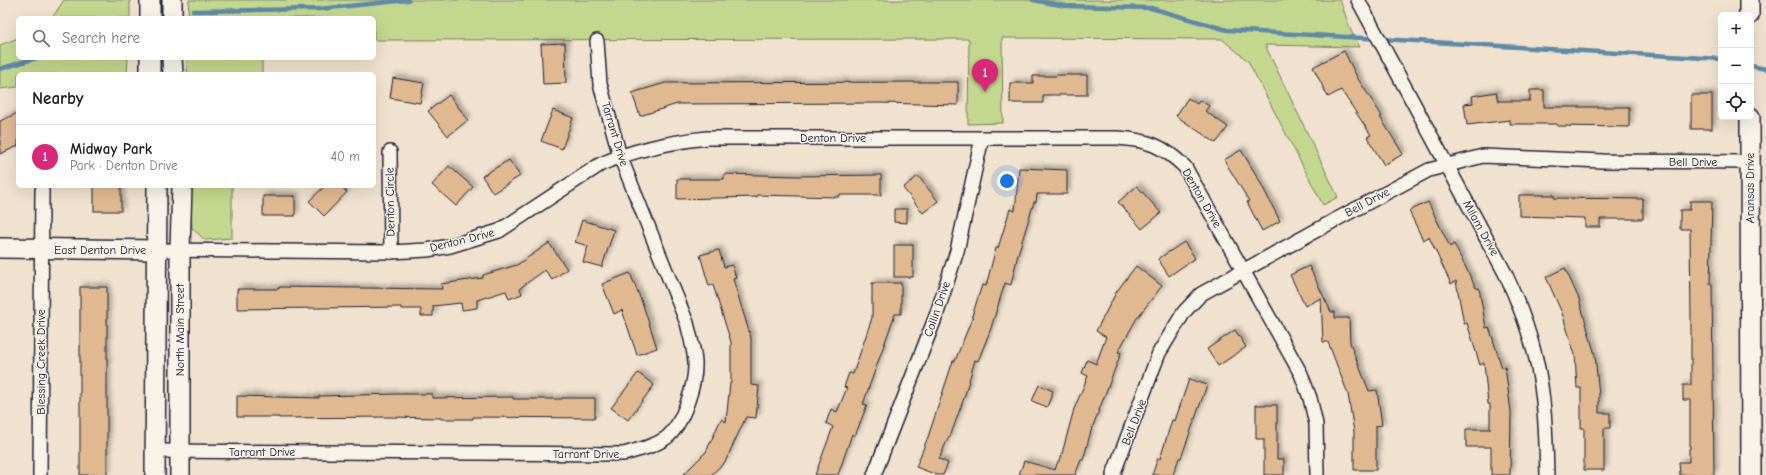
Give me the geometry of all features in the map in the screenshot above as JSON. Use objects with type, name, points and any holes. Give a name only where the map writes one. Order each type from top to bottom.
[{"type":"main road","points":[[150,0],[150,16]]},
{"type":"main road","points":[[172,0],[172,16]]},
{"type":"main road","points":[[1749,0],[1749,12]]},
{"type":"main road","points":[[150,60],[150,72]]},
{"type":"main road","points":[[172,60],[173,72]]},
{"type":"main road","name":"Aransas Drive","points":[[1750,120],[1751,475]]},
{"type":"main road","name":"North Main Street","points":[[155,475],[158,250],[157,188]]},
{"type":"main road","name":"North Main Street","points":[[180,475],[180,249],[182,188]]},
{"type":"main road","name":"East Denton Drive","points":[[0,248],[42,250],[158,250]]},
{"type":"street","name":"Milam Drive","points":[[1358,0],[1517,297],[1536,360],[1545,427],[1547,475]]},
{"type":"street","name":"Tarrant Drive","points":[[155,451],[623,454],[649,447],[667,437],[679,422],[687,402],[695,363],[693,350],[687,323],[620,156],[600,84],[598,41]]},
{"type":"street","name":"Denton Drive","points":[[158,250],[391,252],[413,251],[450,246],[499,231],[601,164],[638,150],[673,142],[706,138],[1117,138],[1140,140],[1158,146],[1171,154],[1185,167],[1301,374],[1310,398],[1316,424],[1317,475]]},
{"type":"street","name":"Collin Drive","points":[[874,475],[936,316],[958,251],[982,138]]},
{"type":"street","name":"Denton Circle","points":[[390,152],[391,252]]},
{"type":"street","name":"Bell Drive","points":[[1114,475],[1159,353],[1184,312],[1201,294],[1429,170],[1483,156],[1603,161],[1750,162]]},
{"type":"street","name":"East Denton Drive","points":[[42,190],[42,250]]},
{"type":"street","name":"Blessing Creek Drive","points":[[40,475],[42,250]]},
{"type":"green space","points":[[64,0],[130,0],[130,16],[53,16]]},
{"type":"green space","points":[[189,0],[1340,0],[1351,31],[1360,47],[1265,45],[1338,197],[1323,205],[1248,61],[1222,39],[1002,38],[1003,123],[968,124],[969,39],[376,40],[376,16],[188,16]]},
{"type":"green space","points":[[16,39],[16,60],[128,60],[127,72],[16,72],[16,87],[0,89],[0,45]]},
{"type":"green space","points":[[187,60],[263,60],[262,72],[187,72]]},
{"type":"green space","points":[[190,188],[232,188],[232,238],[205,240],[192,228]]},
{"type":"building","points":[[565,43],[566,83],[543,84],[541,44]]},
{"type":"building","points":[[1344,51],[1358,79],[1382,116],[1380,117],[1403,154],[1384,165],[1367,137],[1371,135],[1341,90],[1328,97],[1313,67]]},
{"type":"building","points":[[1087,75],[1087,95],[1043,95],[1043,103],[1010,103],[1010,83],[1033,83],[1033,76]]},
{"type":"building","points":[[393,78],[424,83],[420,103],[390,98]]},
{"type":"building","points":[[958,82],[958,105],[880,103],[677,104],[640,116],[632,93],[665,83]]},
{"type":"building","points":[[1530,90],[1544,90],[1544,107],[1629,107],[1629,127],[1510,124],[1510,120],[1467,125],[1464,104],[1473,103],[1472,96],[1496,92],[1498,101],[1530,101]]},
{"type":"building","points":[[449,95],[468,120],[448,136],[428,111]]},
{"type":"building","points":[[1691,95],[1712,95],[1712,129],[1691,129]]},
{"type":"building","points":[[1188,98],[1197,104],[1200,100],[1209,106],[1205,111],[1228,127],[1216,143],[1176,116]]},
{"type":"building","points":[[553,110],[573,118],[562,149],[541,141]]},
{"type":"building","points":[[16,114],[16,147],[0,154],[0,121]]},
{"type":"building","points":[[1241,150],[1258,178],[1280,221],[1262,231],[1247,202],[1249,201],[1224,160]]},
{"type":"building","points":[[509,160],[520,176],[493,193],[482,176]]},
{"type":"building","points":[[449,166],[473,187],[456,206],[432,185]]},
{"type":"building","points":[[1019,168],[1067,170],[1067,194],[1037,194],[1036,202],[1034,202],[1018,254],[1011,285],[1005,283],[990,331],[978,361],[975,360],[964,398],[950,437],[949,436],[939,459],[948,463],[943,475],[937,475],[916,467],[928,437],[953,361],[955,361],[973,316],[982,285],[986,286],[996,248],[998,248],[1010,209],[1015,211]]},
{"type":"building","points":[[724,174],[797,176],[881,175],[881,195],[839,195],[839,197],[757,195],[757,197],[677,199],[677,179],[724,179]]},
{"type":"building","points":[[918,176],[938,201],[923,213],[903,188]]},
{"type":"building","points":[[1137,186],[1161,213],[1142,229],[1118,202]]},
{"type":"building","points":[[94,188],[121,188],[121,211],[94,211]]},
{"type":"building","points":[[323,188],[342,188],[347,192],[324,216],[309,201]]},
{"type":"building","points":[[1519,195],[1554,195],[1554,198],[1643,199],[1643,219],[1600,219],[1600,227],[1585,227],[1585,218],[1519,216]]},
{"type":"building","points":[[263,196],[295,196],[295,216],[263,216]]},
{"type":"building","points":[[1690,201],[1712,201],[1710,284],[1712,284],[1714,475],[1680,475],[1679,462],[1689,462],[1690,449],[1690,400],[1683,400],[1683,385],[1691,385],[1691,317],[1690,229],[1680,229],[1680,210],[1690,210]]},
{"type":"building","points":[[1428,202],[1450,247],[1454,244],[1476,288],[1479,288],[1486,328],[1489,327],[1502,368],[1505,367],[1511,412],[1510,475],[1491,475],[1491,447],[1466,447],[1466,429],[1490,429],[1490,404],[1488,404],[1484,363],[1480,365],[1467,323],[1464,324],[1456,281],[1451,284],[1429,237],[1423,240],[1409,211]]},
{"type":"building","points":[[894,209],[907,209],[907,223],[894,222]]},
{"type":"building","points":[[582,220],[614,230],[602,267],[583,262],[588,246],[575,242]]},
{"type":"building","points":[[1184,242],[1195,258],[1169,276],[1158,259]]},
{"type":"building","points":[[549,243],[567,269],[552,280],[545,270],[520,288],[522,294],[509,299],[506,291],[477,300],[477,308],[462,310],[461,303],[433,306],[433,316],[421,316],[421,309],[401,309],[401,307],[237,309],[237,289],[279,289],[279,287],[442,289],[441,284],[483,278],[483,275],[517,265]]},
{"type":"building","points":[[894,245],[913,245],[913,277],[894,277]]},
{"type":"building","points":[[719,250],[724,267],[732,265],[736,278],[733,279],[751,338],[751,385],[759,386],[756,418],[746,417],[725,462],[711,475],[683,475],[706,452],[721,419],[726,422],[731,383],[731,342],[713,285],[709,286],[700,255]]},
{"type":"building","points":[[1136,266],[1162,286],[1137,318],[1118,352],[1121,353],[1091,431],[1083,460],[1081,460],[1075,475],[1019,475],[1024,461],[1055,470],[1058,461],[1060,461],[1074,409],[1088,376],[1082,373],[1087,360],[1096,364],[1106,337],[1096,331],[1117,291]]},
{"type":"building","points":[[1309,266],[1331,312],[1335,312],[1335,318],[1349,318],[1350,343],[1369,391],[1377,390],[1382,425],[1376,426],[1376,470],[1354,470],[1354,432],[1348,394],[1328,342],[1323,342],[1321,298],[1305,306],[1290,275]]},
{"type":"building","points":[[1565,268],[1579,299],[1595,355],[1599,395],[1599,413],[1610,413],[1610,428],[1604,428],[1604,470],[1584,470],[1584,428],[1581,428],[1581,388],[1577,388],[1575,355],[1562,313],[1546,277]]},
{"type":"building","points":[[630,273],[643,305],[657,348],[637,355],[622,310],[614,314],[602,284]]},
{"type":"building","points":[[872,283],[901,283],[901,314],[895,314],[863,404],[867,405],[855,436],[852,434],[838,475],[815,475],[833,427],[826,423],[831,409],[837,412],[847,388],[844,387],[849,373],[853,374],[872,318]]},
{"type":"building","points":[[80,287],[107,287],[107,475],[80,475]]},
{"type":"building","points":[[1235,330],[1246,347],[1218,366],[1207,349]]},
{"type":"building","points":[[638,373],[654,385],[628,420],[611,408]]},
{"type":"building","points":[[1189,379],[1207,385],[1181,458],[1179,458],[1173,475],[1152,475],[1158,458],[1160,459],[1172,420],[1175,421]]},
{"type":"building","points":[[1039,385],[1053,391],[1047,407],[1032,401]]},
{"type":"building","points":[[432,394],[432,398],[595,398],[595,418],[473,417],[473,419],[441,419],[389,417],[237,417],[237,396],[319,398],[319,396]]},
{"type":"building","points":[[1256,405],[1277,405],[1277,459],[1284,459],[1284,475],[1264,475],[1264,439],[1256,439]]},
{"type":"waterway","points":[[193,11],[319,9],[408,0]]},
{"type":"waterway","points":[[1033,0],[1066,6],[1151,8],[1227,30],[1718,59]]},
{"type":"waterway","points":[[0,69],[29,60]]},
{"type":"waterway","points":[[1754,67],[1766,69]]},
{"type":"place","name":"Midway Park","points":[[985,92]]}]
